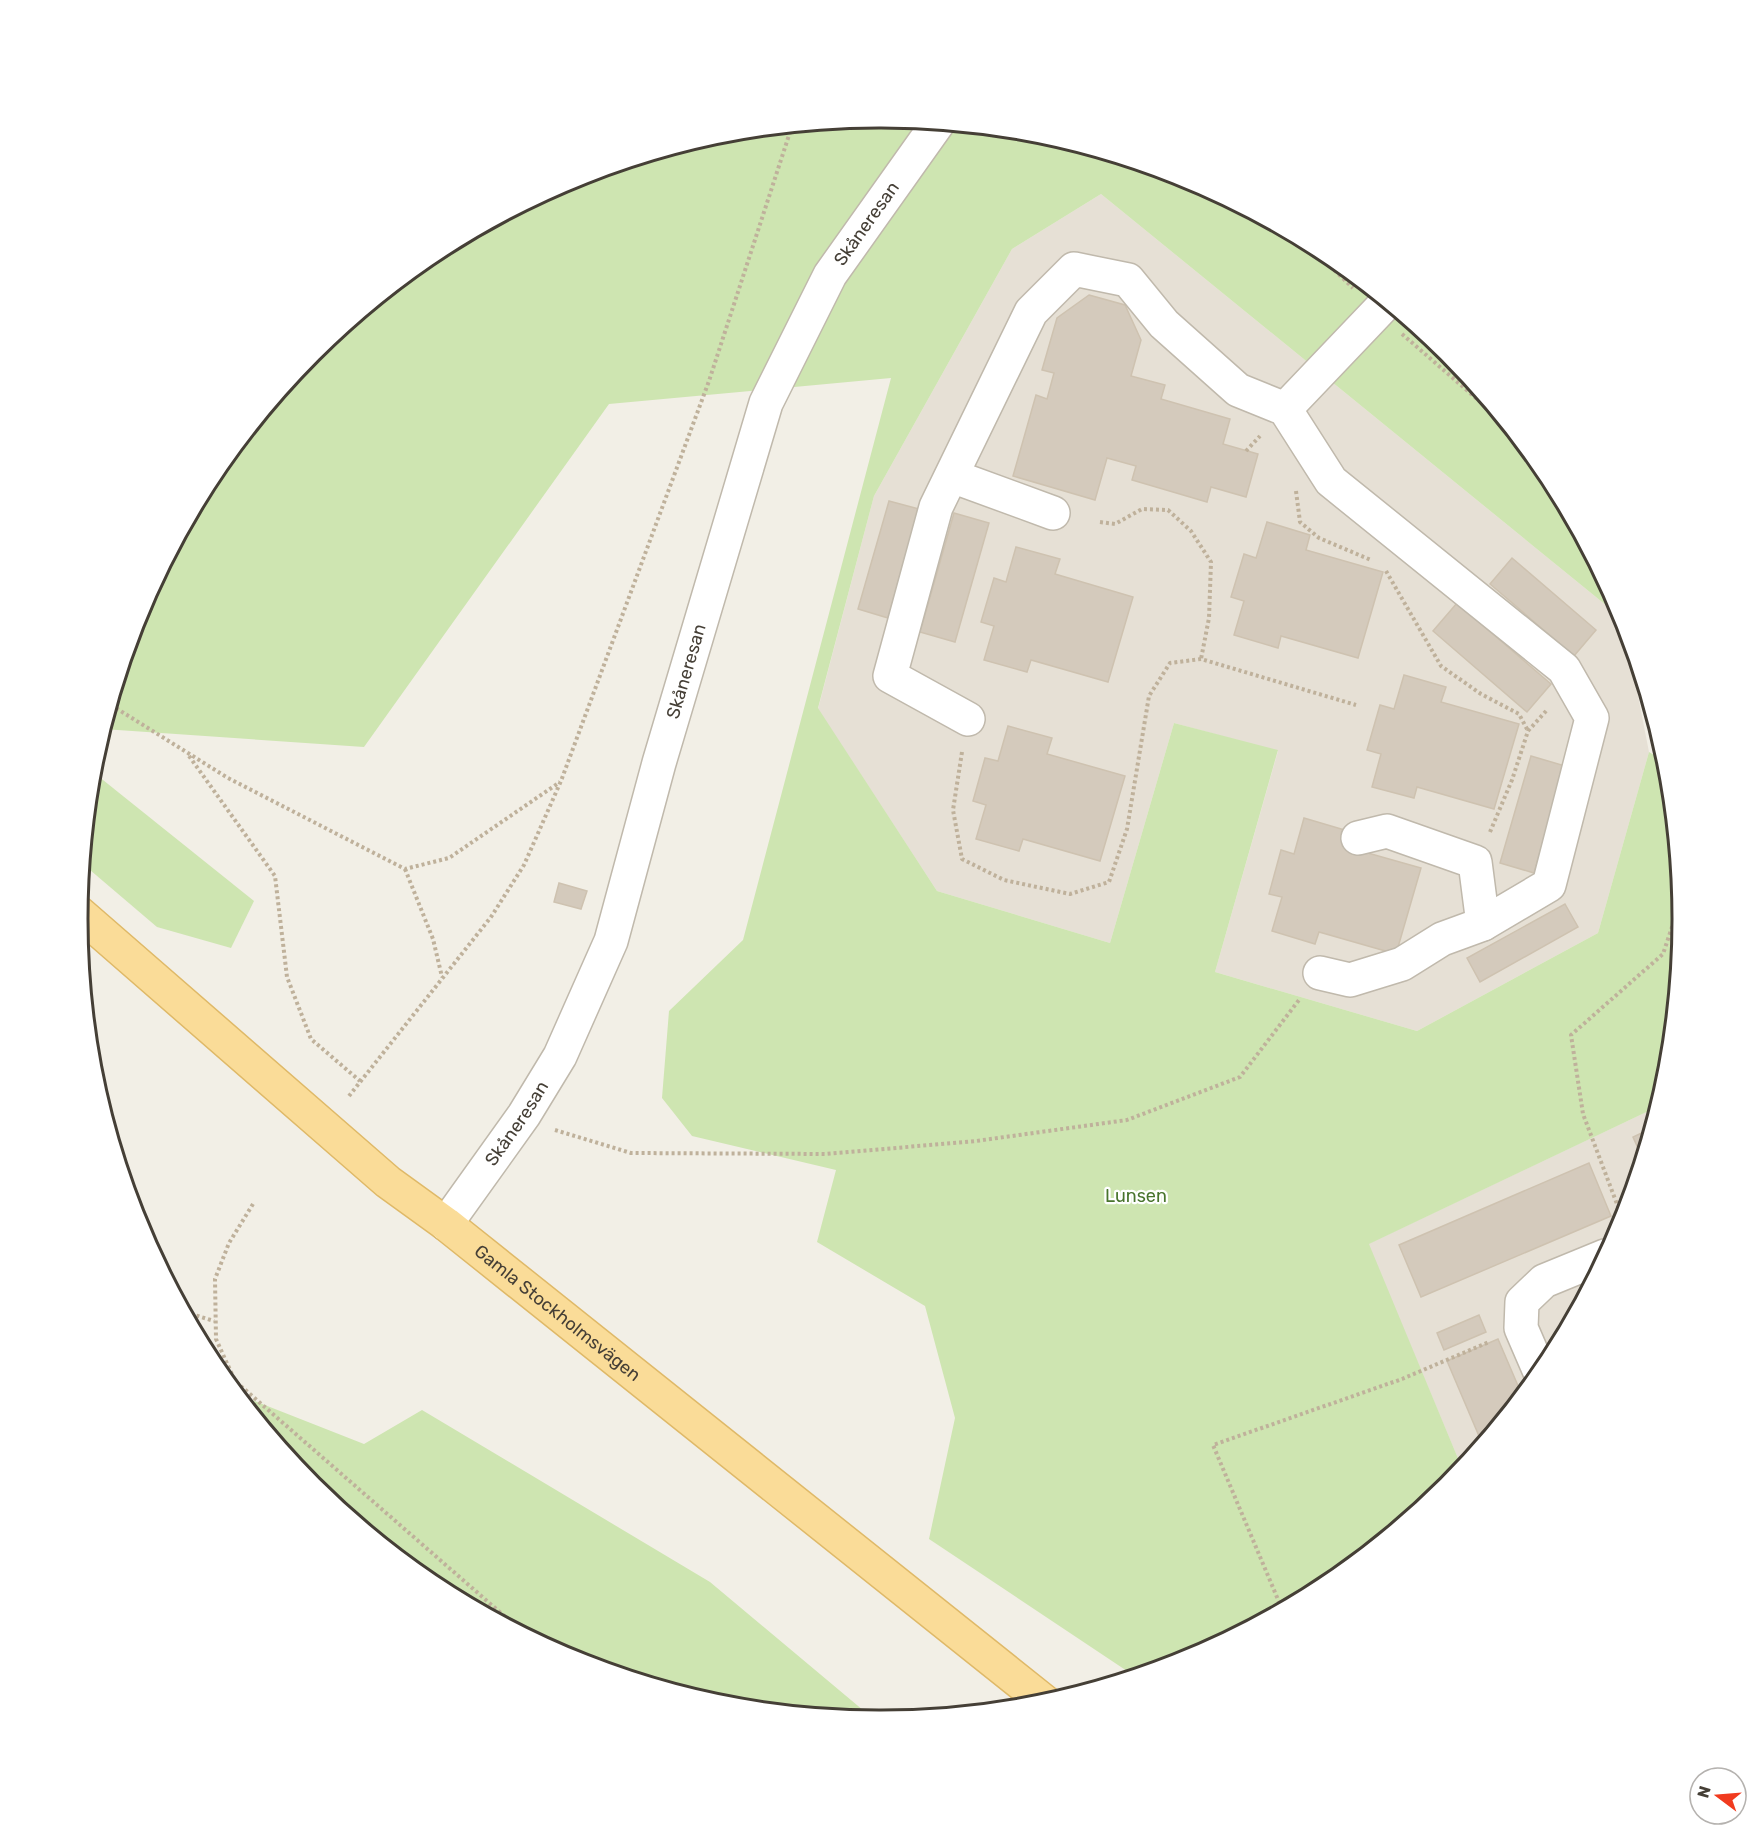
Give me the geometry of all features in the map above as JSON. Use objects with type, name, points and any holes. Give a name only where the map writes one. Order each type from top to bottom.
[{"type":"main road","name":"Gamla Stockholmsvägen","points":[[88,921],[388,1182],[446,1224],[1036,1695]]},
{"type":"street","name":"Skåneresan","points":[[446,1224],[524,1115],[561,1056],[611,941],[662,752],[766,403],[830,274],[934,129]]},
{"type":"street","points":[[968,718],[890,676],[936,507],[1031,312],[1074,269],[1128,280],[1164,324],[1238,390],[1285,409],[1331,482],[1564,669],[1592,718],[1549,885],[1483,924],[1442,939],[1402,964],[1350,980],[1320,973]]},
{"type":"street","points":[[1285,409],[1382,307]]},
{"type":"street","points":[[952,476],[1053,513]]},
{"type":"street","points":[[1358,838],[1387,831],[1475,862],[1483,924]]},
{"type":"street","points":[[1536,1362],[1521,1328],[1522,1302],[1544,1281],[1594,1261]]},
{"type":"path","points":[[348,1096],[491,917],[524,865],[561,781],[709,381],[790,133]]},
{"type":"path","points":[[1294,480],[1300,522],[1319,538],[1378,563]]},
{"type":"path","points":[[1100,522],[1115,525],[1142,509],[1168,510],[1191,531],[1211,562],[1209,618],[1201,659]]},
{"type":"path","points":[[1385,567],[1442,666],[1481,694],[1519,714],[1528,732]]},
{"type":"path","points":[[968,718],[953,810],[962,859],[1004,880],[1070,894],[1109,882],[1127,829],[1149,696],[1170,663],[1201,659],[1356,705]]},
{"type":"path","points":[[1475,862],[1495,823],[1528,732],[1572,683]]},
{"type":"path","points":[[117,709],[228,778],[405,869],[433,939],[442,977]]},
{"type":"path","points":[[187,753],[275,876],[287,977],[311,1039],[360,1081]]},
{"type":"path","points":[[405,869],[449,858],[561,781]]},
{"type":"path","points":[[1617,1205],[1583,1114],[1572,1035],[1663,954],[1672,928]]},
{"type":"path","points":[[524,1115],[558,1132],[631,1153],[826,1154],[976,1141],[1127,1120],[1240,1077],[1320,973]]},
{"type":"path","points":[[230,1371],[216,1339],[215,1279],[229,1243],[253,1204]]},
{"type":"path","points":[[195,1315],[214,1321]]},
{"type":"path","points":[[1279,1602],[1213,1445],[1402,1378],[1521,1328]]},
{"type":"path","points":[[242,1387],[501,1613]]},
{"type":"shaded area","points":[[1101,194],[1606,605],[1636,688],[1649,752],[1598,933],[1417,1031],[1215,972],[1278,751],[1174,723],[1110,943],[937,891],[818,709],[874,496],[1012,249]]},
{"type":"shaded area","points":[[1648,1111],[1611,1222],[1590,1269],[1565,1315],[1538,1359],[1508,1401],[1458,1459],[1368,1244]]},
{"type":"green space","name":"Lunsen","points":[[828,129],[932,129],[983,134],[1085,154],[1183,188],[1230,209],[1320,261],[1402,324],[1440,359],[1508,437],[1538,479],[1565,523],[1606,605],[1101,194],[1012,249],[874,496],[818,708],[937,891],[1110,943],[1174,723],[1278,750],[1215,972],[1417,1031],[1598,933],[1649,752],[1654,755],[1665,816],[1672,919],[1665,1022],[1648,1111],[1369,1244],[1458,1459],[1402,1514],[1320,1577],[1230,1629],[1183,1650],[1126,1671],[929,1539],[955,1418],[925,1306],[817,1242],[836,1170],[692,1136],[662,1098],[669,1011],[743,940],[891,378],[609,404],[364,747],[112,730],[149,616],[170,569],[222,479],[252,437],[320,359],[398,291],[440,261],[530,209],[626,170],[675,154],[726,143],[777,134]]},
{"type":"green space","points":[[102,779],[254,901],[231,948],[157,927],[90,870]]},
{"type":"green space","points":[[251,1399],[364,1444],[422,1410],[710,1582],[862,1710],[777,1704],[675,1684],[577,1650],[530,1629],[440,1577],[398,1547],[320,1479]]},
{"type":"building","points":[[1089,295],[1125,305],[1141,340],[1131,376],[1165,385],[1161,399],[1230,419],[1223,444],[1258,454],[1246,497],[1211,487],[1207,502],[1132,480],[1136,466],[1107,458],[1095,500],[1013,476],[1036,395],[1047,399],[1054,373],[1042,370],[1057,318]]},
{"type":"building","points":[[889,501],[919,509],[888,618],[858,609]]},
{"type":"building","points":[[954,513],[989,523],[955,642],[920,632]]},
{"type":"building","points":[[1267,522],[1310,535],[1306,550],[1383,572],[1358,658],[1281,636],[1278,648],[1234,635],[1244,601],[1231,597],[1244,554],[1256,558]]},
{"type":"building","points":[[1016,547],[1060,559],[1055,574],[1133,597],[1108,682],[1031,660],[1027,672],[984,660],[994,626],[981,622],[994,578],[1006,582]]},
{"type":"building","points":[[1512,558],[1596,630],[1574,656],[1490,584]]},
{"type":"building","points":[[1457,603],[1551,684],[1527,712],[1433,631]]},
{"type":"building","points":[[1404,675],[1446,687],[1441,702],[1519,724],[1494,809],[1417,787],[1414,798],[1372,787],[1381,754],[1367,750],[1380,705],[1394,709]]},
{"type":"building","points":[[1008,726],[1052,738],[1047,754],[1125,776],[1100,861],[1023,839],[1019,851],[976,839],[986,805],[973,801],[985,758],[998,761]]},
{"type":"building","points":[[1531,756],[1565,766],[1534,873],[1500,863]]},
{"type":"building","points":[[1304,818],[1348,831],[1343,846],[1421,868],[1396,954],[1319,932],[1315,944],[1272,931],[1282,897],[1269,894],[1281,850],[1294,854]]},
{"type":"building","points":[[559,883],[587,891],[581,909],[554,902]]},
{"type":"building","points":[[1565,904],[1578,927],[1480,982],[1467,958]]},
{"type":"building","points":[[1642,1133],[1637,1147],[1633,1137]]},
{"type":"building","points":[[1589,1163],[1611,1216],[1421,1297],[1399,1245]]},
{"type":"building","points":[[1479,1315],[1486,1332],[1444,1350],[1437,1333]]},
{"type":"building","points":[[1498,1339],[1518,1386],[1479,1436],[1447,1361]]}]
